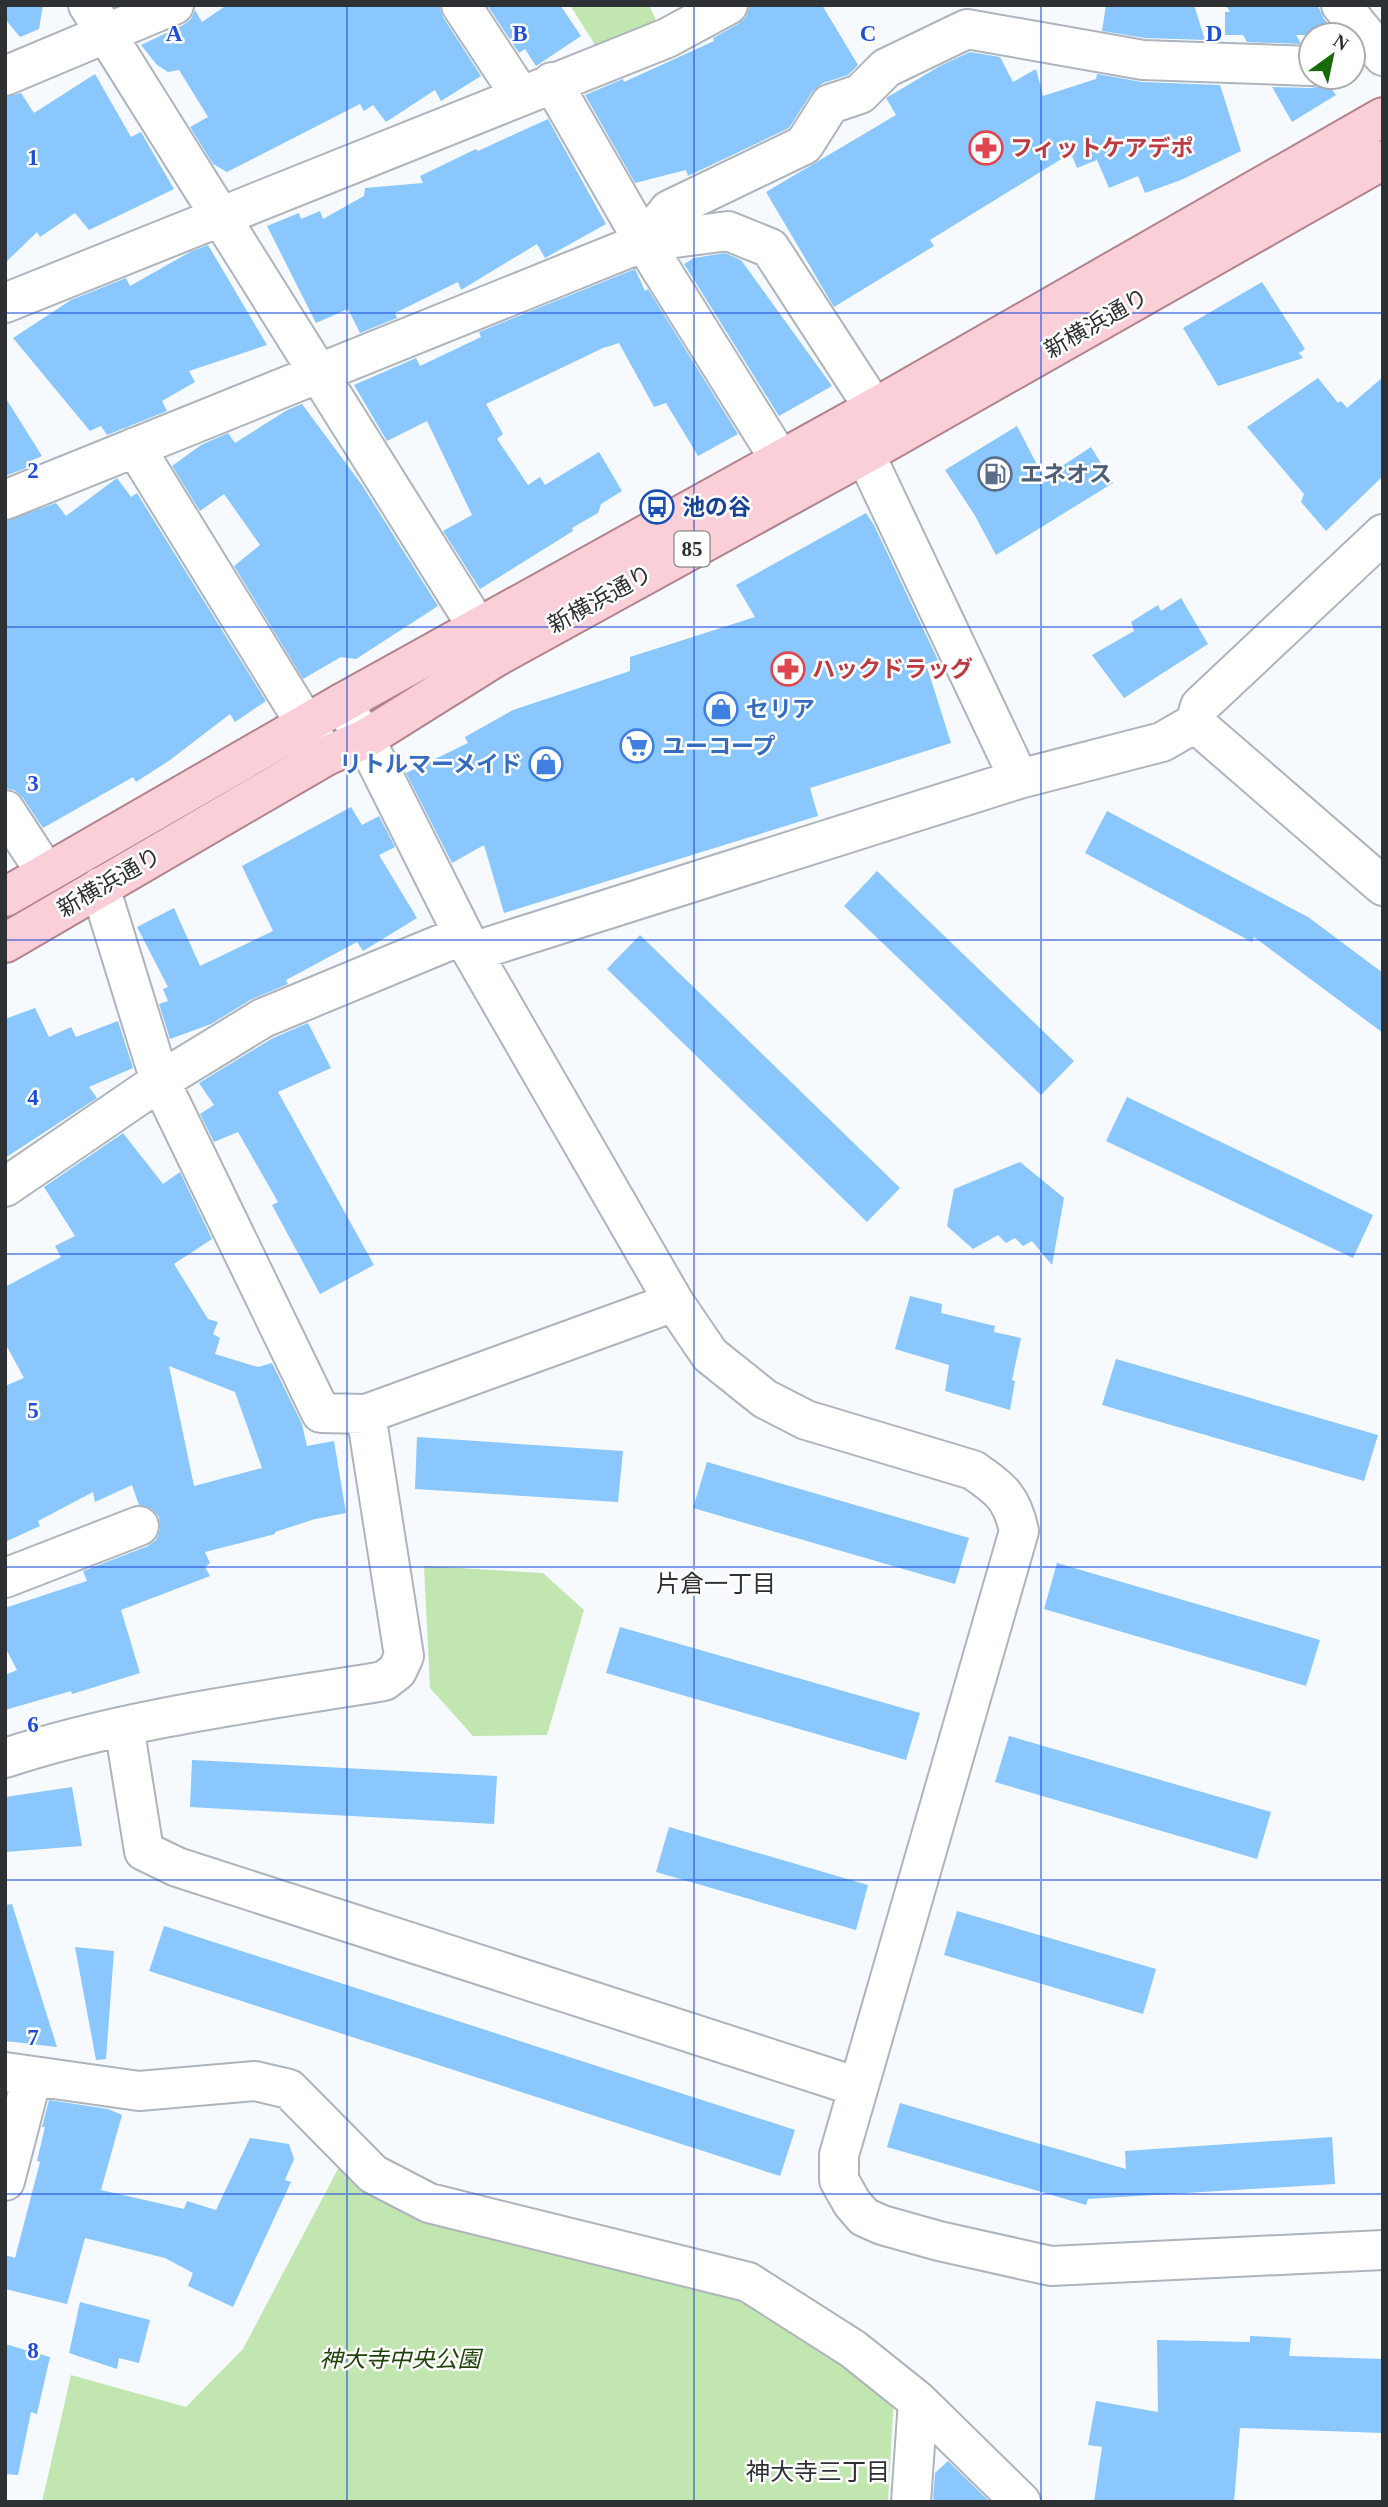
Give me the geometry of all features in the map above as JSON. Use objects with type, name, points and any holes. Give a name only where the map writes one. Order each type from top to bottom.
[{"type":"main road","name":"新横浜通り","points":[[5,897],[342,704],[488,642],[789,475],[874,408],[1383,117]]},
{"type":"main road","name":"新横浜通り","points":[[789,475],[865,454],[1383,160]]},
{"type":"main road","name":"新横浜通り","points":[[5,943],[326,756],[365,739],[488,642]]},
{"type":"street","points":[[5,76],[97,20],[174,5]]},
{"type":"street","points":[[461,5],[536,89],[644,242],[789,475]]},
{"type":"street","points":[[5,303],[667,38],[728,5]]},
{"type":"street","points":[[1340,5],[1383,57]]},
{"type":"street","points":[[97,20],[488,642]]},
{"type":"street","points":[[644,242],[669,210],[804,145],[830,104],[860,94],[886,68],[967,29],[1143,60],[1297,66]]},
{"type":"street","points":[[5,500],[644,242],[728,231],[770,248],[874,408]]},
{"type":"street","points":[[135,447],[326,756]]},
{"type":"street","points":[[865,454],[1018,779]]},
{"type":"street","points":[[5,1187],[160,1081],[263,1018],[468,944],[1018,779],[1162,742],[1195,723],[1200,706],[1383,534]]},
{"type":"street","points":[[342,704],[365,739],[468,944],[674,1302],[710,1355],[765,1399],[806,1420],[973,1470],[995,1485],[1014,1509],[1019,1531],[839,2155],[839,2180],[852,2203],[864,2217],[882,2225],[939,2241],[1051,2266],[1383,2250]]},
{"type":"street","points":[[1195,723],[1382,884]]},
{"type":"street","points":[[5,810],[46,873]]},
{"type":"street","points":[[100,887],[160,1081],[321,1413],[366,1413],[674,1302]]},
{"type":"street","points":[[5,1758],[41,1746],[124,1726],[384,1681],[397,1671],[404,1656],[366,1413]]},
{"type":"street","points":[[5,1578],[139,1526]]},
{"type":"street","points":[[124,1726],[144,1851],[166,1862],[858,2087]]},
{"type":"street","points":[[5,2181],[19,2074],[139,2091],[255,2081],[289,2089],[373,2174],[429,2203],[748,2282],[853,2349],[918,2401],[1021,2502]]},
{"type":"street","points":[[911,2502],[918,2401]]},
{"type":"green space","points":[[570,5],[649,5],[656,20],[599,51]]},
{"type":"green space","points":[[424,1566],[543,1573],[584,1610],[547,1735],[473,1736],[430,1688]]},
{"type":"green space","name":"神大寺中央公園","points":[[340,2165],[743,2295],[894,2397],[888,2502],[42,2502],[71,2375],[186,2407],[243,2349]]},
{"type":"building","points":[[5,5],[43,5],[39,29],[20,37],[5,19]]},
{"type":"building","points":[[227,5],[439,5],[443,17],[481,76],[441,101],[435,90],[386,122],[373,105],[364,111],[360,104],[227,172],[213,164],[190,127],[208,117],[179,70],[168,72],[157,65],[141,45],[183,25],[191,19],[195,10],[202,22]]},
{"type":"building","points":[[487,5],[560,5],[581,36],[536,66],[525,49],[519,53]]},
{"type":"building","points":[[750,5],[822,5],[858,65],[848,75],[823,83],[812,92],[789,128],[688,176],[686,170],[635,183],[585,95],[623,79],[624,82],[714,41],[713,38],[746,17]]},
{"type":"building","points":[[1106,5],[1194,5],[1205,40],[1145,38],[1102,31]]},
{"type":"building","points":[[1226,5],[1318,6],[1326,21],[1297,21],[1297,44],[1247,42],[1243,35],[1225,35],[1225,12],[1230,12]]},
{"type":"building","points":[[970,52],[1000,57],[1013,82],[1036,69],[1043,96],[1096,79],[1097,74],[1142,82],[1220,85],[1241,151],[1181,180],[1145,193],[1138,176],[1109,188],[1097,160],[1077,168],[1071,153],[930,240],[934,246],[834,307],[766,192],[896,115],[886,98],[940,66]]},
{"type":"building","points":[[95,74],[131,137],[141,132],[174,189],[89,230],[75,213],[40,237],[37,232],[5,263],[5,97],[21,93],[34,113]]},
{"type":"building","points":[[1272,87],[1297,88],[1297,91],[1333,91],[1336,95],[1292,122]]},
{"type":"building","points":[[548,119],[606,224],[545,258],[537,244],[461,290],[458,282],[395,313],[397,318],[360,333],[348,309],[316,323],[267,226],[299,213],[301,219],[320,211],[323,219],[364,196],[365,188],[423,183],[420,176]]},
{"type":"building","points":[[208,245],[267,345],[189,371],[195,382],[162,401],[167,411],[107,435],[101,426],[90,431],[13,338],[71,300],[126,278],[130,286],[190,252]]},
{"type":"building","points":[[725,253],[741,260],[832,386],[779,416],[684,264],[694,258]]},
{"type":"building","points":[[635,269],[645,291],[648,289],[738,434],[698,456],[666,403],[654,407],[619,343],[603,348],[486,404],[503,434],[497,439],[528,485],[540,477],[545,485],[599,452],[622,491],[601,504],[598,513],[572,528],[573,531],[480,589],[443,531],[472,515],[427,421],[387,441],[354,385],[416,358],[420,366],[481,337],[479,332]]},
{"type":"building","points":[[1262,282],[1305,349],[1299,353],[1303,358],[1218,386],[1183,328]]},
{"type":"building","points":[[1383,377],[1383,476],[1326,531],[1301,502],[1304,494],[1247,427],[1318,378],[1338,403],[1341,401],[1347,408]]},
{"type":"building","points":[[5,397],[42,456],[26,463],[29,467],[5,476]]},
{"type":"building","points":[[302,404],[362,485],[438,606],[356,659],[341,657],[303,679],[234,566],[260,545],[224,494],[200,511],[172,466],[201,445],[228,433],[235,443],[287,410]]},
{"type":"building","points":[[1017,426],[1044,478],[1091,447],[1113,483],[996,555],[974,514],[945,470]]},
{"type":"building","points":[[117,478],[131,497],[137,493],[266,701],[235,722],[230,714],[170,760],[136,782],[133,777],[43,828],[23,798],[14,790],[5,788],[5,521],[56,503],[66,516]]},
{"type":"building","name":"ユーコープ","points":[[866,513],[938,660],[926,664],[951,743],[810,788],[818,816],[504,913],[484,845],[452,863],[406,773],[468,743],[465,737],[513,710],[630,671],[630,657],[755,617],[736,585]]},
{"type":"building","points":[[1181,598],[1208,644],[1124,698],[1092,655],[1134,631],[1131,622],[1158,605],[1161,611]]},
{"type":"building","points":[[351,807],[362,825],[379,816],[395,847],[379,855],[417,918],[363,951],[357,942],[286,980],[288,984],[252,999],[211,1024],[170,1039],[159,1004],[168,1001],[163,989],[168,987],[137,927],[174,908],[200,966],[273,931],[242,866]]},
{"type":"building","points":[[1107,811],[1308,917],[1383,973],[1383,1033],[1254,937],[1252,942],[1085,853]]},
{"type":"building","points":[[877,871],[1074,1061],[1041,1095],[844,906]]},
{"type":"building","points":[[640,935],[900,1188],[867,1222],[607,969]]},
{"type":"building","points":[[35,1008],[49,1037],[71,1027],[76,1037],[118,1021],[133,1068],[89,1087],[97,1098],[5,1158],[5,1019]]},
{"type":"building","points":[[308,1023],[331,1068],[278,1092],[374,1265],[320,1294],[272,1205],[278,1202],[238,1132],[214,1142],[200,1114],[214,1105],[199,1083],[273,1038]]},
{"type":"building","points":[[1127,1097],[1373,1215],[1353,1258],[1106,1141]]},
{"type":"building","points":[[123,1133],[163,1184],[180,1172],[212,1239],[174,1264],[208,1319],[218,1322],[213,1334],[220,1338],[215,1354],[258,1367],[272,1363],[302,1424],[307,1446],[334,1441],[346,1513],[315,1519],[275,1534],[205,1552],[210,1563],[205,1567],[210,1576],[121,1610],[140,1673],[72,1694],[71,1691],[5,1710],[5,1675],[17,1670],[5,1647],[5,1608],[87,1581],[83,1571],[148,1546],[156,1540],[160,1530],[159,1517],[152,1509],[139,1505],[132,1485],[95,1502],[93,1492],[38,1521],[40,1526],[5,1542],[5,1386],[24,1378],[5,1343],[5,1287],[61,1257],[55,1246],[75,1236],[44,1187]],"holes":[[[169,1366],[235,1392],[262,1468],[194,1486]]]},
{"type":"building","points":[[1020,1162],[1064,1198],[1052,1265],[1032,1241],[1023,1246],[1015,1238],[1006,1243],[998,1235],[973,1249],[947,1226],[954,1189]]},
{"type":"building","points":[[910,1296],[942,1304],[941,1313],[995,1326],[994,1332],[1021,1338],[1012,1380],[1015,1381],[1010,1410],[945,1391],[949,1365],[895,1349]]},
{"type":"building","points":[[1116,1359],[1378,1435],[1364,1481],[1102,1405]]},
{"type":"building","points":[[417,1437],[623,1451],[618,1502],[415,1489]]},
{"type":"building","points":[[707,1462],[969,1538],[955,1584],[693,1508]]},
{"type":"building","points":[[1057,1563],[1320,1640],[1306,1686],[1044,1609]]},
{"type":"building","points":[[620,1627],[920,1713],[906,1760],[606,1673]]},
{"type":"building","points":[[1009,1736],[1271,1812],[1257,1859],[995,1782]]},
{"type":"building","points":[[192,1760],[497,1776],[494,1824],[190,1807]]},
{"type":"building","points":[[72,1787],[82,1846],[5,1852],[5,1797]]},
{"type":"building","points":[[669,1827],[868,1885],[856,1930],[656,1872]]},
{"type":"building","points":[[12,1904],[57,2047],[5,2041],[5,1905]]},
{"type":"building","points":[[957,1911],[1156,1969],[1143,2014],[944,1955]]},
{"type":"building","points":[[164,1926],[795,2130],[780,2176],[149,1971]]},
{"type":"building","points":[[75,1947],[114,1951],[106,2059],[96,2060]]},
{"type":"building","points":[[49,2100],[108,2109],[122,2115],[101,2190],[184,2209],[187,2201],[216,2210],[250,2138],[289,2144],[294,2159],[285,2180],[291,2182],[233,2307],[188,2286],[193,2273],[165,2258],[85,2238],[67,2304],[5,2289],[5,2255],[15,2258],[40,2162],[37,2161]]},
{"type":"building","points":[[900,2103],[1126,2169],[1125,2151],[1332,2137],[1335,2184],[1088,2199],[1086,2205],[887,2147]]},
{"type":"building","points":[[80,2302],[150,2320],[139,2363],[119,2358],[117,2369],[69,2353]]},
{"type":"building","points":[[1250,2336],[1291,2338],[1289,2356],[1383,2359],[1383,2433],[1240,2428],[1234,2502],[1094,2502],[1102,2447],[1088,2445],[1096,2401],[1158,2412],[1157,2340],[1250,2342]]},
{"type":"building","points":[[5,2344],[50,2357],[37,2414],[31,2412],[18,2475],[5,2474]]},
{"type":"building","points":[[948,2461],[990,2502],[936,2502],[933,2499],[935,2473]]},
{"type":"place","name":"フィットケアデポ","points":[[986,148]]},
{"type":"place","name":"エネオス","points":[[995,474]]},
{"type":"place","name":"池の谷","points":[[657,507]]},
{"type":"place","name":"ハックドラッグ","points":[[788,669]]},
{"type":"place","name":"セリア","points":[[721,709]]},
{"type":"place","name":"ユーコープ","points":[[637,746]]},
{"type":"place","name":"リトルマーメイド","points":[[546,764]]},
{"type":"district","name":"片倉一丁目","points":[[716,1584]]},
{"type":"district","name":"神大寺三丁目","points":[[818,2472]]}]
